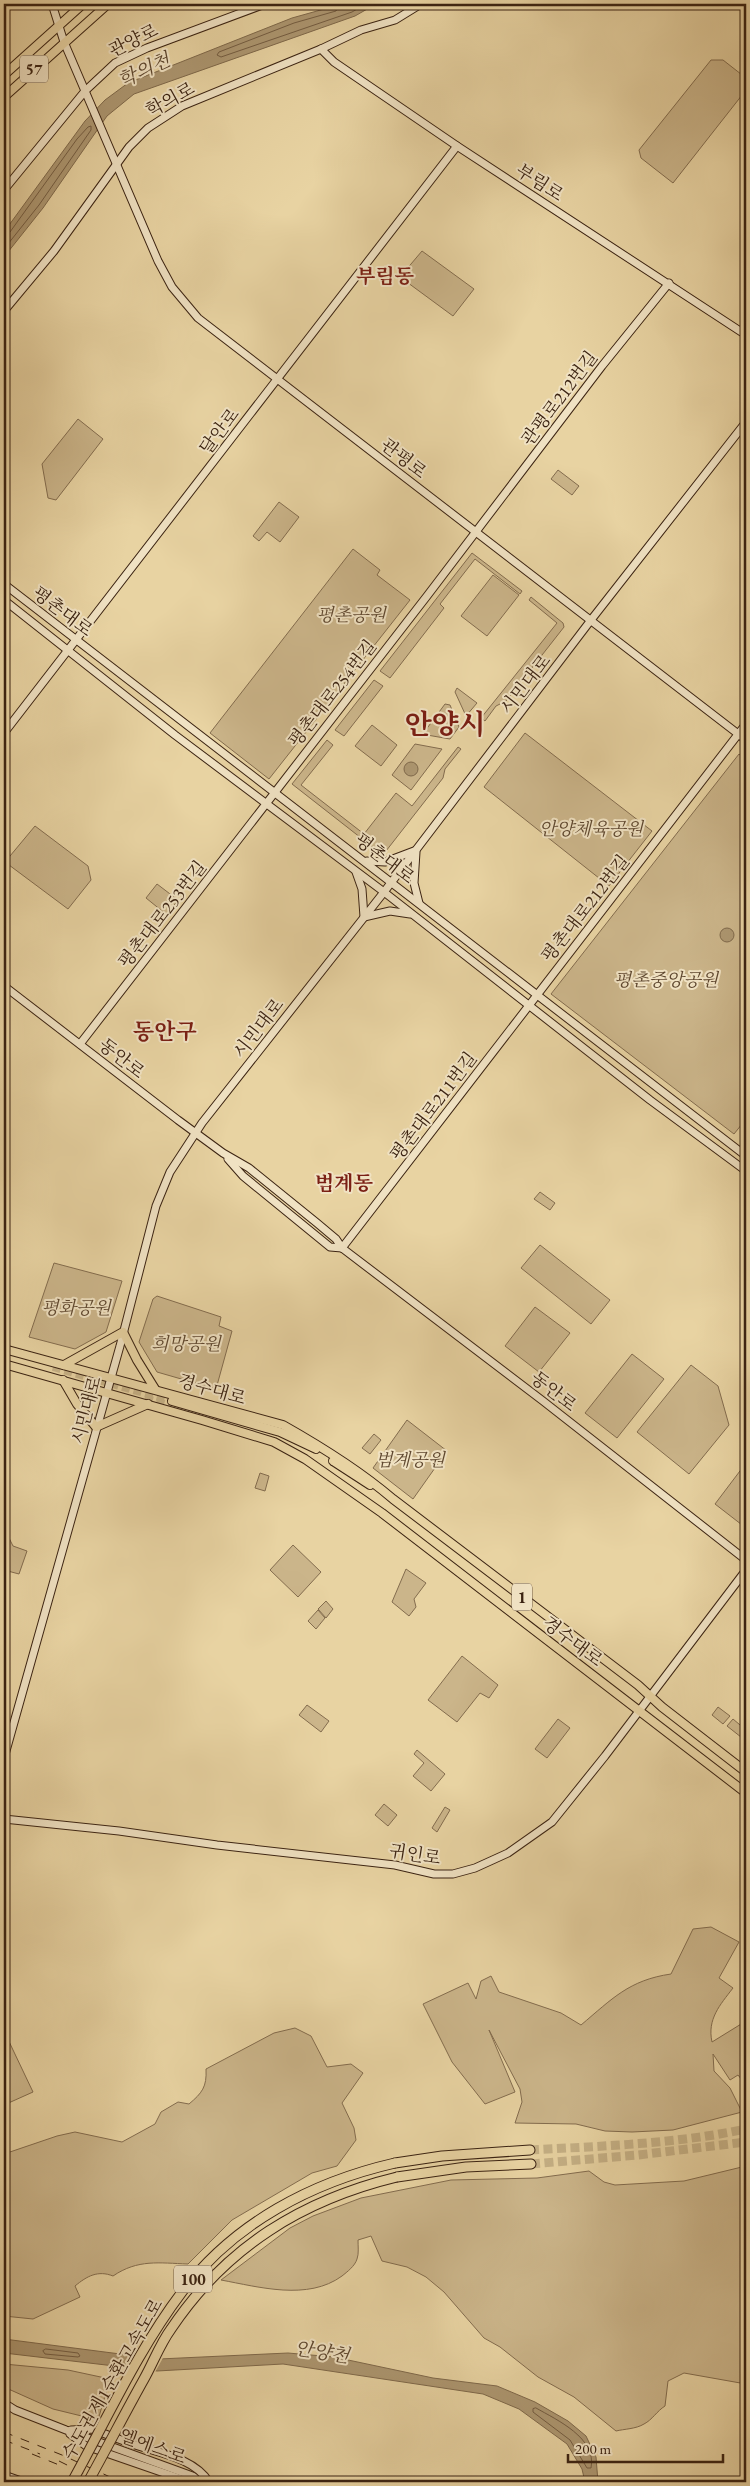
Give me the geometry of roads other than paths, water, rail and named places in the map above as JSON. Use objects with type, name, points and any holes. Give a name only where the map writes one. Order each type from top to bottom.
[{"type":"highway","name":"수도권제1순환고속도로","points":[[72,2482],[154,2333],[182,2291],[224,2247],[258,2220],[309,2192],[342,2178],[395,2163],[442,2156],[530,2150]]},
{"type":"highway","name":"수도권제1순환고속도로","points":[[88,2482],[170,2330],[197,2294],[238,2253],[284,2220],[338,2194],[397,2177],[466,2167],[531,2164]]},
{"type":"main road","name":"57","points":[[4,76],[83,4]]},
{"type":"main road","name":"57","points":[[4,97],[108,4]]},
{"type":"main road","points":[[64,1365],[123,1332],[155,1389]]},
{"type":"main road","name":"경수대로","points":[[4,1349],[283,1425],[365,1475],[393,1499],[746,1772]]},
{"type":"main road","points":[[4,1353],[52,1369],[4,1359]]},
{"type":"main road","name":"경수대로","points":[[4,1364],[148,1404],[274,1442],[305,1459],[382,1513]]},
{"type":"main road","points":[[63,1380],[76,1404],[96,1427],[148,1404]]},
{"type":"main road","name":"경수대로","points":[[393,1499],[312,1447],[280,1432],[171,1403],[276,1438],[307,1454],[746,1793]]},
{"type":"street","points":[[52,4],[64,42],[85,90]]},
{"type":"street","name":"관양로","points":[[4,190],[85,90],[101,74],[129,56],[265,4]]},
{"type":"street","name":"학의로","points":[[4,311],[54,251],[128,147],[148,128],[182,106],[321,49],[361,30],[395,20],[421,4]]},
{"type":"street","name":"부림로","points":[[321,49],[334,62],[457,146],[746,334]]},
{"type":"street","name":"관평로","points":[[85,90],[158,261],[172,287],[198,318],[746,740]]},
{"type":"street","name":"달안로","points":[[4,733],[457,146]]},
{"type":"street","name":"관평로212번길","points":[[476,532],[602,366],[669,283]]},
{"type":"street","name":"시민대로","points":[[4,1758],[123,1332],[156,1206],[170,1172],[195,1132],[392,882],[591,620],[746,422]]},
{"type":"street","name":"평촌대로254번길","points":[[267,802],[476,532]]},
{"type":"street","name":"평촌대로","points":[[4,584],[746,1156]]},
{"type":"street","name":"평촌대로","points":[[4,600],[67,651],[384,892],[650,1100],[746,1171]]},
{"type":"street","name":"평촌대로212번길","points":[[528,1005],[746,724]]},
{"type":"street","name":"평촌대로253번길","points":[[80,1044],[267,802]]},
{"type":"street","points":[[363,860],[384,862],[402,857],[416,849]]},
{"type":"street","points":[[416,849],[414,883],[419,903]]},
{"type":"street","points":[[356,871],[362,889],[364,918],[390,911],[411,914]]},
{"type":"street","name":"동안로","points":[[4,986],[223,1153],[255,1173],[330,1234],[342,1248],[543,1401],[746,1560]]},
{"type":"street","name":"평촌대로211번길","points":[[342,1248],[528,1005]]},
{"type":"street","name":"귀인로","points":[[4,1819],[119,1830],[217,1845],[395,1865],[434,1874],[452,1874],[475,1868],[508,1853],[552,1822],[746,1570]]},
{"type":"street","name":"엘에스로","points":[[4,2403],[15,2410],[66,2430],[209,2482]]},
{"type":"street","points":[[66,2430],[92,2429],[190,2463],[203,2472],[209,2482]]},
{"type":"street","points":[[66,2430],[86,2446],[190,2482]]},
{"type":"street","points":[[4,2475],[24,2482]]},
{"type":"water","name":"학의천","points":[[342,4],[376,4],[355,16],[134,94],[107,116],[43,208],[4,257],[4,232],[85,121],[105,100],[128,83],[292,18]]},
{"type":"water","points":[[408,762],[414,762],[418,769],[414,776],[408,776],[404,772],[404,766]]},
{"type":"water","points":[[727,928],[732,930],[734,935],[732,940],[727,942],[722,940],[720,935],[722,930]]},
{"type":"water","points":[[4,2339],[159,2359],[288,2353],[334,2357],[433,2378],[497,2386],[535,2402],[568,2421],[586,2436],[596,2457],[598,2482],[585,2482],[582,2469],[567,2444],[519,2409],[483,2394],[283,2364],[157,2371],[4,2353]]},
{"type":"tunnel","points":[[53,1367],[172,1401]]},
{"type":"tunnel","points":[[145,1398],[170,1406]]},
{"type":"tunnel","points":[[530,2150],[665,2141],[746,2129]]},
{"type":"tunnel","points":[[531,2164],[638,2155],[746,2142]]},
{"type":"railway","points":[[4,2432],[62,2455],[121,2482]]},
{"type":"railway","points":[[4,2440],[40,2454]]},
{"type":"railway","points":[[32,2454],[64,2467]]},
{"type":"railway","points":[[59,2461],[101,2482]]},
{"type":"district","name":"부림동","points":[[385,276]]},
{"type":"district","name":"안양시","points":[[445,724]]},
{"type":"district","name":"동안구","points":[[165,1031]]},
{"type":"district","name":"범계동","points":[[344,1183]]},
{"type":"park label","name":"평촌공원","points":[[351,614]]},
{"type":"park label","name":"안양체육공원","points":[[591,828]]},
{"type":"park label","name":"평촌중앙공원","points":[[666,979]]},
{"type":"park label","name":"평화공원","points":[[76,1307]]},
{"type":"park label","name":"희망공원","points":[[186,1343]]},
{"type":"park label","name":"범계공원","points":[[410,1459]]},
{"type":"water label","name":"안양천","points":[[322,2352]]}]
